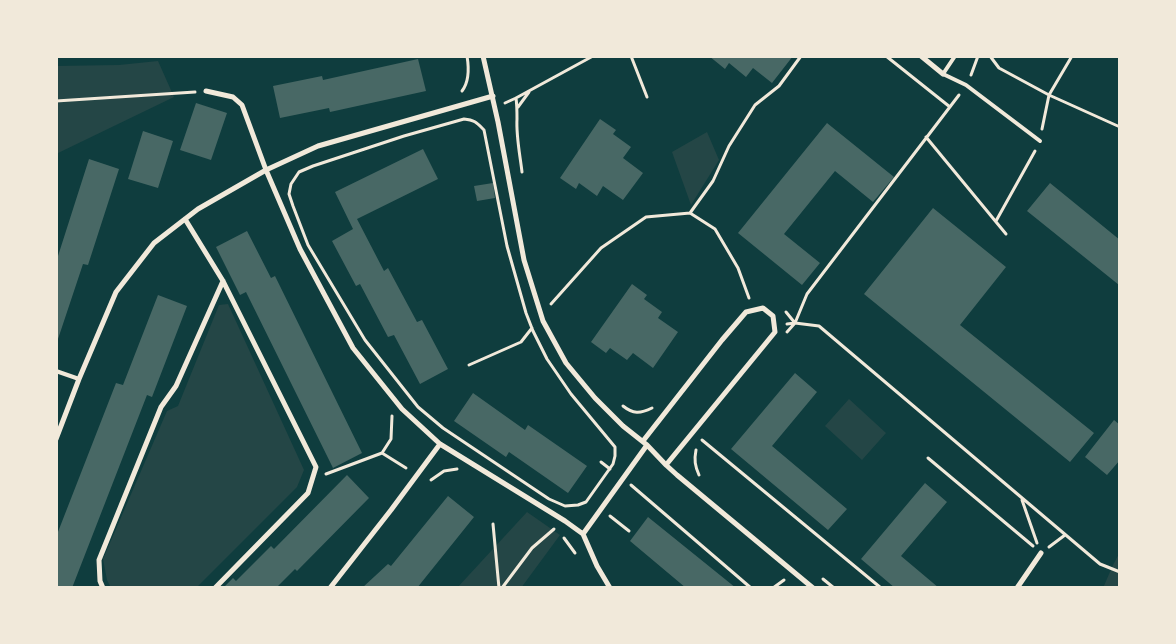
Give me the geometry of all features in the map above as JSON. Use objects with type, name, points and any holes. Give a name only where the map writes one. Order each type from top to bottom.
[{"type":"street","points":[[483,56],[495,106],[524,260],[543,321],[566,363],[595,398],[623,426],[645,443],[666,466],[812,588]]},
{"type":"street","points":[[921,56],[943,74]]},
{"type":"street","points":[[206,91],[233,97],[242,105],[266,170],[300,250],[353,348],[393,398],[402,409],[440,444],[583,534],[597,566],[610,588]]},
{"type":"street","points":[[56,439],[116,292],[154,243],[198,209],[266,170],[318,146],[492,96]]},
{"type":"street","points":[[185,219],[223,281],[316,467],[308,493],[215,588]]},
{"type":"street","points":[[103,588],[100,581],[99,560],[161,407],[176,386],[223,281]]},
{"type":"street","points":[[583,534],[645,443],[722,340],[746,312],[763,308],[773,316],[775,332],[666,466]]},
{"type":"street","points":[[330,588],[440,444]]},
{"type":"street","points":[[1017,588],[1041,553]]},
{"type":"lane","points":[[955,56],[943,74],[966,85],[1040,142]]},
{"type":"lane","points":[[56,371],[79,379]]},
{"type":"path","points":[[461,92],[466,86],[469,67],[467,56]]},
{"type":"path","points":[[495,106],[516,98],[594,56]]},
{"type":"path","points":[[631,56],[647,97]]},
{"type":"path","points":[[690,213],[713,181],[729,146],[755,105],[779,86],[801,56]]},
{"type":"path","points":[[886,56],[950,107]]},
{"type":"path","points":[[978,56],[966,85],[807,294],[795,323],[819,326],[1100,564],[1120,572]]},
{"type":"path","points":[[990,56],[999,68],[1049,95],[1120,128]]},
{"type":"path","points":[[996,221],[1040,142],[1049,95],[1072,56]]},
{"type":"path","points":[[518,108],[531,90]]},
{"type":"path","points":[[56,101],[206,91]]},
{"type":"path","points":[[516,98],[518,108],[516,118],[518,143],[523,178]]},
{"type":"path","points":[[464,119],[478,123],[484,130],[507,246],[532,328],[547,359],[571,394],[615,447],[615,456],[610,469],[586,502],[565,506],[549,499],[443,428],[418,407],[365,340],[308,245],[289,194],[291,184],[299,172],[404,136],[464,119]]},
{"type":"path","points":[[926,137],[1006,234]]},
{"type":"path","points":[[551,304],[601,248],[646,217],[690,213],[715,229],[738,268],[749,298]]},
{"type":"path","points":[[548,296],[553,310]]},
{"type":"path","points":[[469,366],[520,342],[532,328]]},
{"type":"path","points":[[312,480],[382,453],[390,439],[393,398]]},
{"type":"path","points":[[618,401],[630,411],[646,411],[652,408]]},
{"type":"path","points":[[702,440],[881,588]]},
{"type":"path","points":[[382,453],[417,475]]},
{"type":"path","points":[[928,458],[1041,553]]},
{"type":"path","points":[[601,462],[610,469]]},
{"type":"path","points":[[427,484],[444,471],[457,468],[463,470]]},
{"type":"path","points":[[631,485],[751,588]]},
{"type":"path","points":[[1022,498],[1041,553]]},
{"type":"path","points":[[607,514],[629,531]]},
{"type":"path","points":[[493,524],[501,588]]},
{"type":"path","points":[[548,524],[558,532]]},
{"type":"path","points":[[501,588],[532,548],[554,528]]},
{"type":"path","points":[[1041,553],[1065,535]]},
{"type":"path","points":[[562,536],[578,556]]},
{"type":"path","points":[[773,588],[784,580]]},
{"type":"shaded area","points":[[158,61],[174,97],[56,154],[56,66],[119,65]]},
{"type":"shaded area","points":[[707,132],[719,160],[691,205],[672,152]]},
{"type":"shaded area","points":[[228,304],[304,470],[297,487],[196,588],[111,588],[107,580],[103,559],[167,411],[178,406],[219,305]]},
{"type":"shaded area","points":[[849,399],[886,433],[862,460],[825,426]]},
{"type":"shaded area","points":[[527,512],[560,535],[521,588],[457,588]]},
{"type":"shaded area","points":[[1120,552],[1120,588],[1103,588],[1113,565]]},
{"type":"building","points":[[709,56],[793,56],[772,83],[753,68],[746,77],[729,63],[725,69]]},
{"type":"building","points":[[418,59],[426,91],[330,112],[329,108],[280,118],[273,86],[322,76],[323,80]]},
{"type":"building","points":[[196,103],[227,113],[211,160],[180,150]]},
{"type":"building","points":[[600,119],[616,130],[613,134],[631,147],[623,158],[643,173],[623,200],[603,186],[597,196],[579,183],[576,189],[560,178]]},
{"type":"building","points":[[827,123],[894,177],[873,202],[835,171],[784,234],[820,263],[802,285],[738,233]]},
{"type":"building","points":[[143,131],[173,141],[158,188],[128,179]]},
{"type":"building","points":[[423,149],[438,179],[357,219],[384,271],[388,268],[417,322],[422,320],[448,369],[420,384],[394,335],[388,337],[360,284],[356,286],[332,241],[353,229],[335,192]]},
{"type":"building","points":[[89,159],[119,169],[88,265],[83,264],[56,345],[56,255],[58,256]]},
{"type":"building","points":[[493,183],[495,198],[477,201],[474,186]]},
{"type":"building","points":[[1050,183],[1120,240],[1119,285],[1027,211]]},
{"type":"building","points":[[933,208],[1006,267],[960,325],[1094,433],[1070,462],[864,294]]},
{"type":"building","points":[[247,231],[271,278],[275,276],[362,453],[333,468],[246,292],[240,295],[216,247]]},
{"type":"building","points":[[632,284],[647,295],[644,299],[662,312],[658,318],[678,332],[653,368],[633,353],[627,360],[610,348],[606,353],[591,342]]},
{"type":"building","points":[[158,295],[187,306],[152,397],[147,395],[72,588],[56,588],[56,537],[116,383],[123,385]]},
{"type":"building","points":[[795,373],[817,392],[772,446],[847,509],[828,530],[731,449]]},
{"type":"building","points":[[473,393],[525,430],[528,425],[587,466],[568,493],[509,452],[506,457],[454,421]]},
{"type":"building","points":[[1114,420],[1120,425],[1120,460],[1107,475],[1085,457]]},
{"type":"building","points":[[347,475],[369,498],[297,571],[295,569],[276,588],[223,588],[233,578],[236,581],[271,546],[274,549]]},
{"type":"building","points":[[925,483],[947,502],[901,556],[939,588],[895,588],[861,559]]},
{"type":"building","points":[[448,496],[474,517],[417,588],[362,588],[388,564],[391,566]]},
{"type":"building","points":[[648,517],[736,588],[686,588],[630,541]]}]
